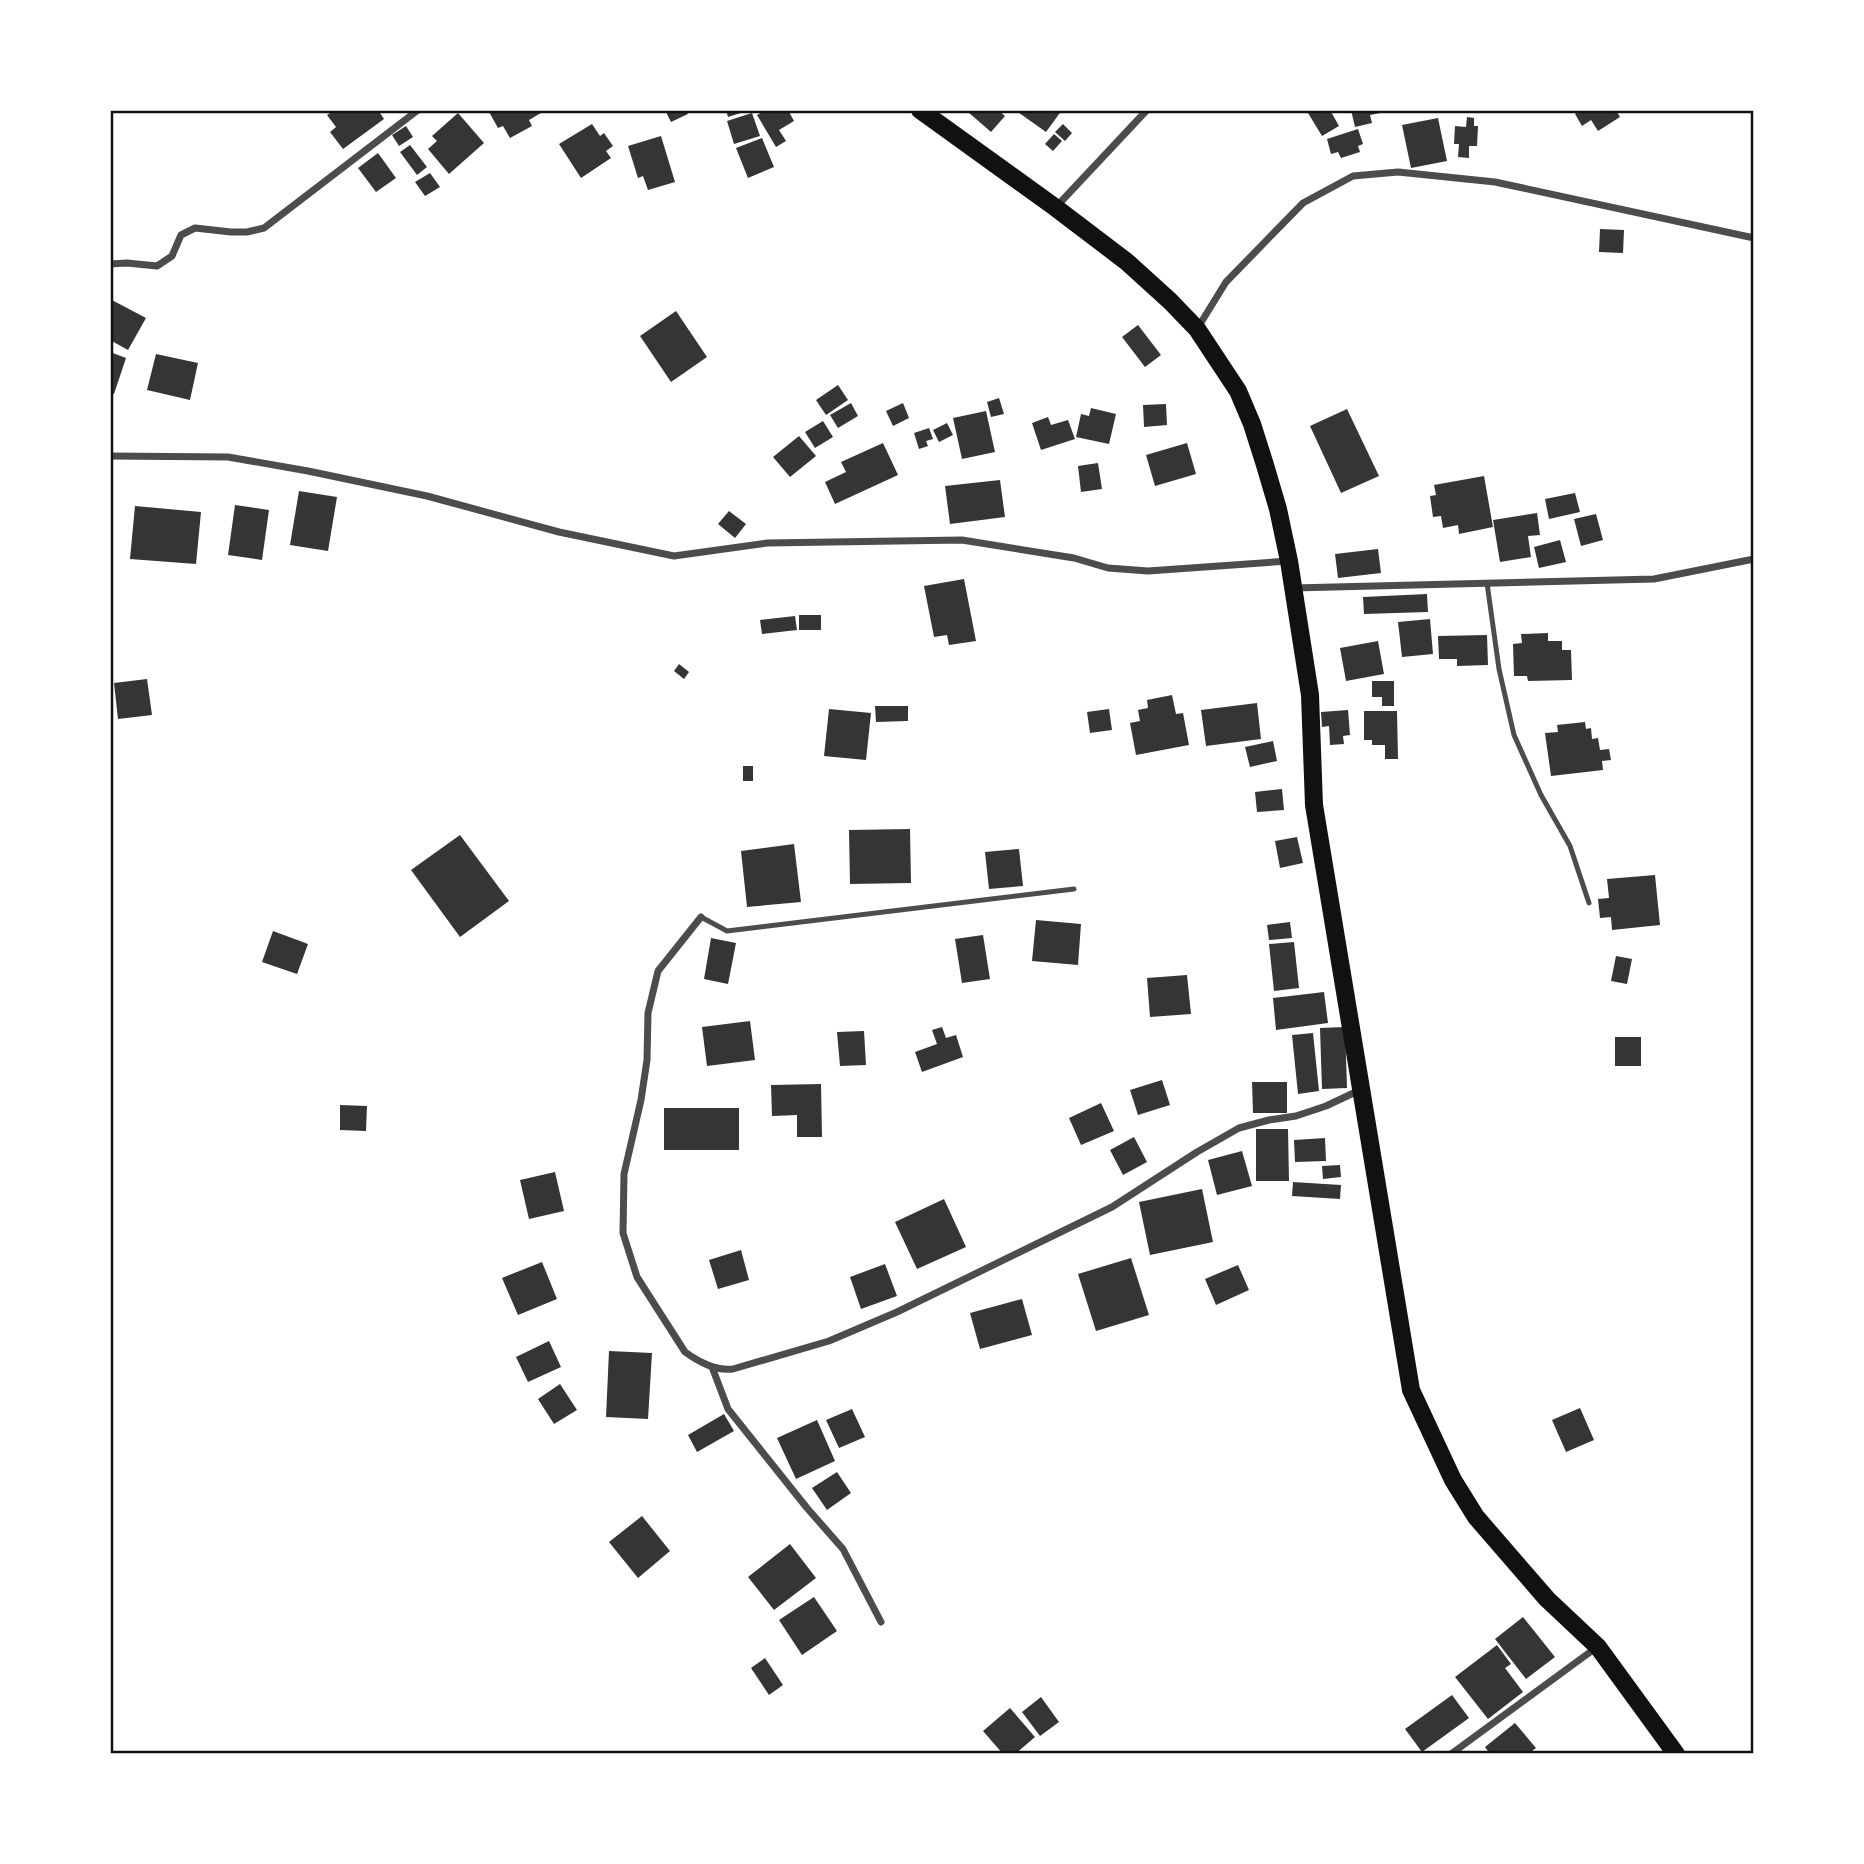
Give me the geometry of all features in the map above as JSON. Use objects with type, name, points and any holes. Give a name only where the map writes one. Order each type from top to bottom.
[{"type":"main road","points":[[920,110],[1127,262],[1197,329],[1238,391],[1252,424],[1278,509],[1289,561],[1310,695],[1314,805],[1411,1390],[1453,1480],[1476,1517],[1547,1599],[1598,1647],[1676,1754]]},
{"type":"street","points":[[110,264],[157,266],[172,256],[180,235],[195,228],[231,232],[264,228],[418,110]]},
{"type":"street","points":[[1056,208],[1147,110]]},
{"type":"street","points":[[1197,329],[1226,282],[1303,203],[1353,176],[1398,172],[1495,182],[1754,238]]},
{"type":"street","points":[[110,456],[228,457],[308,471],[427,496],[559,532],[674,556],[767,543],[962,540],[1074,558],[1108,568],[1148,571],[1289,561]]},
{"type":"street","points":[[1293,588],[1654,579],[1754,559]]},
{"type":"street","points":[[701,917],[659,971],[648,1013],[647,1060],[624,1174],[624,1233],[636,1277],[685,1352],[723,1370],[829,1342],[897,1312],[1112,1207],[1197,1152],[1240,1128],[1296,1116],[1325,1106],[1362,1088]]},
{"type":"street","points":[[712,1367],[728,1409],[843,1549],[881,1622]]},
{"type":"street","points":[[1451,1754],[1598,1647]]},
{"type":"lane","points":[[1487,583],[1499,669],[1514,735],[1541,795],[1570,846],[1589,902]]},
{"type":"lane","points":[[701,917],[727,930],[1074,889]]},
{"type":"building","points":[[335,110],[378,110],[384,119],[343,149],[330,132],[336,127],[327,115]]},
{"type":"building","points":[[488,110],[546,110],[529,120],[532,126],[510,138],[503,126],[498,128]]},
{"type":"building","points":[[665,110],[686,110],[688,114],[671,122]]},
{"type":"building","points":[[726,110],[747,110],[747,111],[728,117]]},
{"type":"building","points":[[765,110],[788,110],[794,121],[779,130],[786,141],[776,147],[757,115]]},
{"type":"building","points":[[998,110],[1005,116],[991,132],[968,112]]},
{"type":"building","points":[[1015,110],[1062,110],[1046,132]]},
{"type":"building","points":[[1313,110],[1330,110],[1339,126],[1322,136],[1308,113]]},
{"type":"building","points":[[1351,110],[1379,110],[1380,113],[1370,115],[1372,123],[1355,127]]},
{"type":"building","points":[[1580,110],[1616,110],[1620,117],[1598,131],[1591,120],[1582,126],[1575,114]]},
{"type":"building","points":[[458,113],[484,143],[449,174],[428,149],[437,141],[432,136]]},
{"type":"building","points":[[752,113],[760,136],[734,144],[727,121]]},
{"type":"building","points":[[1467,117],[1474,118],[1474,126],[1478,126],[1477,146],[1469,146],[1469,158],[1458,157],[1459,144],[1454,144],[1455,126],[1466,127]]},
{"type":"building","points":[[1438,118],[1447,161],[1411,168],[1402,125]]},
{"type":"building","points":[[592,124],[600,136],[604,133],[613,146],[606,151],[611,158],[581,178],[559,144]]},
{"type":"building","points":[[1063,124],[1072,133],[1065,141],[1055,132]]},
{"type":"building","points":[[406,126],[413,137],[399,146],[392,135]]},
{"type":"building","points":[[1358,129],[1363,144],[1358,146],[1360,152],[1341,158],[1338,152],[1331,154],[1327,139]]},
{"type":"building","points":[[1054,134],[1062,141],[1053,151],[1045,144]]},
{"type":"building","points":[[661,136],[675,182],[648,190],[643,176],[638,178],[628,146]]},
{"type":"building","points":[[762,138],[774,167],[748,178],[736,148]]},
{"type":"building","points":[[410,145],[427,167],[417,175],[400,152]]},
{"type":"building","points":[[378,153],[396,178],[376,192],[358,168]]},
{"type":"building","points":[[430,173],[440,187],[425,196],[415,182]]},
{"type":"building","points":[[1600,229],[1624,230],[1623,253],[1599,252]]},
{"type":"building","points":[[110,299],[146,318],[128,350],[110,340]]},
{"type":"building","points":[[676,311],[707,357],[671,382],[640,336]]},
{"type":"building","points":[[1138,325],[1161,355],[1145,367],[1122,337]]},
{"type":"building","points":[[110,352],[126,358],[114,394],[110,393]]},
{"type":"building","points":[[156,354],[198,363],[190,400],[147,390]]},
{"type":"building","points":[[838,385],[848,400],[826,415],[816,400]]},
{"type":"building","points":[[999,398],[1004,414],[991,417],[987,402]]},
{"type":"building","points":[[851,403],[858,416],[838,428],[830,415]]},
{"type":"building","points":[[903,403],[909,418],[893,426],[886,411]]},
{"type":"building","points":[[1166,404],[1167,425],[1144,427],[1143,405]]},
{"type":"building","points":[[1091,408],[1116,414],[1109,444],[1076,437],[1081,414],[1089,416]]},
{"type":"building","points":[[1347,409],[1379,476],[1341,493],[1310,426]]},
{"type":"building","points":[[986,411],[995,452],[962,459],[953,418]]},
{"type":"building","points":[[1048,417],[1051,425],[1068,420],[1075,439],[1041,450],[1032,423]]},
{"type":"building","points":[[823,421],[833,437],[815,448],[805,432]]},
{"type":"building","points":[[947,423],[953,435],[939,442],[933,430]]},
{"type":"building","points":[[929,428],[933,439],[926,441],[928,446],[919,449],[914,433]]},
{"type":"building","points":[[799,436],[816,456],[790,477],[773,457]]},
{"type":"building","points":[[883,443],[898,475],[835,504],[825,482],[846,472],[841,462]]},
{"type":"building","points":[[1187,443],[1196,474],[1155,486],[1146,455]]},
{"type":"building","points":[[1098,463],[1102,489],[1081,492],[1078,466]]},
{"type":"building","points":[[1484,476],[1493,527],[1459,534],[1458,525],[1443,528],[1441,516],[1433,517],[1430,496],[1436,495],[1434,485]]},
{"type":"building","points":[[1000,480],[1005,517],[950,524],[945,486]]},
{"type":"building","points":[[299,491],[337,497],[328,551],[290,545]]},
{"type":"building","points":[[1575,493],[1580,512],[1549,519],[1545,499]]},
{"type":"building","points":[[235,505],[269,510],[262,560],[228,555]]},
{"type":"building","points":[[135,506],[201,512],[196,564],[130,559]]},
{"type":"building","points":[[729,511],[746,524],[735,538],[718,524]]},
{"type":"building","points":[[1537,513],[1540,535],[1528,536],[1531,557],[1500,562],[1493,520]]},
{"type":"building","points":[[1596,514],[1603,540],[1581,546],[1574,519]]},
{"type":"building","points":[[1560,540],[1566,562],[1539,568],[1534,547]]},
{"type":"building","points":[[1378,549],[1381,573],[1338,578],[1335,554]]},
{"type":"building","points":[[964,579],[976,641],[949,645],[947,635],[934,637],[924,586]]},
{"type":"building","points":[[1427,594],[1428,612],[1364,614],[1363,597]]},
{"type":"building","points":[[799,615],[821,615],[821,630],[799,630]]},
{"type":"building","points":[[795,616],[797,630],[762,634],[760,620]]},
{"type":"building","points":[[1430,619],[1433,654],[1402,657],[1398,622]]},
{"type":"building","points":[[1548,633],[1548,641],[1562,641],[1562,650],[1571,650],[1572,680],[1528,681],[1527,676],[1514,676],[1513,644],[1522,643],[1521,634]]},
{"type":"building","points":[[1487,635],[1488,665],[1457,666],[1457,659],[1439,659],[1438,636]]},
{"type":"building","points":[[1378,641],[1384,674],[1346,681],[1340,648]]},
{"type":"building","points":[[679,664],[689,672],[684,679],[674,671]]},
{"type":"building","points":[[147,679],[152,715],[118,719],[114,683]]},
{"type":"building","points":[[1372,681],[1394,681],[1394,706],[1382,706],[1382,697],[1372,697]]},
{"type":"building","points":[[1172,695],[1176,714],[1183,713],[1189,745],[1136,755],[1130,723],[1140,721],[1138,710],[1148,708],[1147,700]]},
{"type":"building","points":[[1257,703],[1261,739],[1206,746],[1201,710]]},
{"type":"building","points":[[875,706],[908,706],[908,721],[876,722]]},
{"type":"building","points":[[829,709],[871,713],[866,760],[824,756]]},
{"type":"building","points":[[1109,709],[1112,730],[1090,733],[1087,712]]},
{"type":"building","points":[[1348,710],[1350,735],[1343,736],[1344,744],[1330,745],[1329,726],[1322,727],[1321,712]]},
{"type":"building","points":[[1364,711],[1397,711],[1398,759],[1385,759],[1385,745],[1372,745],[1372,740],[1364,740]]},
{"type":"building","points":[[1585,722],[1586,729],[1591,728],[1592,739],[1598,738],[1600,750],[1609,749],[1611,760],[1602,761],[1603,770],[1551,776],[1545,733],[1558,732],[1557,725]]},
{"type":"building","points":[[1273,741],[1277,761],[1250,767],[1245,747]]},
{"type":"building","points":[[743,766],[753,766],[753,781],[743,781]]},
{"type":"building","points":[[1282,789],[1284,810],[1257,812],[1255,792]]},
{"type":"building","points":[[910,829],[911,883],[850,884],[849,830]]},
{"type":"building","points":[[460,835],[509,901],[460,937],[411,870]]},
{"type":"building","points":[[1297,837],[1303,863],[1280,868],[1275,841]]},
{"type":"building","points":[[794,844],[801,902],[747,907],[741,851]]},
{"type":"building","points":[[1019,849],[1023,886],[989,889],[985,852]]},
{"type":"building","points":[[1655,875],[1660,925],[1612,930],[1611,917],[1600,918],[1598,899],[1609,898],[1607,879]]},
{"type":"building","points":[[1036,920],[1081,924],[1078,965],[1032,961]]},
{"type":"building","points":[[1290,922],[1292,938],[1269,940],[1267,925]]},
{"type":"building","points":[[273,931],[308,944],[297,974],[262,962]]},
{"type":"building","points":[[983,935],[990,979],[962,983],[955,939]]},
{"type":"building","points":[[711,938],[736,943],[728,984],[704,979]]},
{"type":"building","points":[[1294,942],[1299,988],[1274,991],[1269,944]]},
{"type":"building","points":[[1616,956],[1632,959],[1627,984],[1611,981]]},
{"type":"building","points":[[1187,975],[1191,1014],[1150,1017],[1147,978]]},
{"type":"building","points":[[1324,992],[1328,1023],[1276,1030],[1273,998]]},
{"type":"building","points":[[750,1021],[755,1060],[707,1066],[702,1027]]},
{"type":"building","points":[[942,1027],[946,1038],[956,1035],[963,1057],[922,1072],[915,1052],[937,1044],[932,1030]]},
{"type":"building","points":[[1345,1027],[1347,1088],[1322,1089],[1320,1028]]},
{"type":"building","points":[[864,1031],[866,1065],[840,1066],[837,1032]]},
{"type":"building","points":[[1313,1033],[1319,1091],[1298,1094],[1292,1035]]},
{"type":"building","points":[[1615,1037],[1641,1037],[1641,1066],[1615,1066]]},
{"type":"building","points":[[1162,1080],[1170,1105],[1138,1115],[1130,1090]]},
{"type":"building","points":[[1252,1082],[1287,1082],[1287,1113],[1253,1113]]},
{"type":"building","points":[[821,1084],[822,1137],[797,1137],[797,1115],[772,1116],[771,1085]]},
{"type":"building","points":[[1101,1103],[1114,1131],[1081,1145],[1069,1118]]},
{"type":"building","points":[[340,1105],[367,1106],[366,1131],[340,1130]]},
{"type":"building","points":[[664,1108],[739,1108],[739,1150],[664,1150]]},
{"type":"building","points":[[1256,1129],[1288,1129],[1289,1181],[1256,1181]]},
{"type":"building","points":[[1134,1137],[1147,1162],[1123,1175],[1110,1150]]},
{"type":"building","points":[[1325,1138],[1326,1161],[1295,1162],[1294,1140]]},
{"type":"building","points":[[1242,1151],[1252,1186],[1217,1195],[1208,1160]]},
{"type":"building","points":[[1340,1165],[1341,1177],[1323,1179],[1322,1166]]},
{"type":"building","points":[[555,1172],[564,1211],[529,1219],[520,1180]]},
{"type":"building","points":[[1293,1182],[1341,1185],[1340,1199],[1292,1196]]},
{"type":"building","points":[[1202,1189],[1213,1242],[1150,1255],[1139,1202]]},
{"type":"building","points":[[944,1199],[966,1247],[917,1269],[895,1222]]},
{"type":"building","points":[[741,1250],[749,1280],[718,1289],[709,1260]]},
{"type":"building","points":[[1131,1258],[1149,1315],[1096,1331],[1078,1274]]},
{"type":"building","points":[[542,1262],[557,1299],[518,1315],[502,1278]]},
{"type":"building","points":[[885,1264],[897,1296],[861,1309],[850,1277]]},
{"type":"building","points":[[1238,1265],[1249,1290],[1216,1305],[1205,1279]]},
{"type":"building","points":[[1022,1299],[1032,1335],[980,1349],[970,1313]]},
{"type":"building","points":[[549,1341],[561,1367],[528,1382],[516,1357]]},
{"type":"building","points":[[609,1351],[652,1353],[648,1419],[606,1417]]},
{"type":"building","points":[[560,1384],[577,1410],[554,1424],[538,1399]]},
{"type":"building","points":[[1580,1408],[1594,1440],[1566,1452],[1552,1420]]},
{"type":"building","points":[[852,1409],[865,1437],[839,1448],[826,1420]]},
{"type":"building","points":[[724,1414],[734,1431],[697,1452],[688,1435]]},
{"type":"building","points":[[817,1420],[835,1461],[796,1479],[777,1438]]},
{"type":"building","points":[[837,1472],[851,1493],[827,1510],[812,1488]]},
{"type":"building","points":[[642,1516],[670,1551],[638,1578],[609,1542]]},
{"type":"building","points":[[790,1544],[816,1578],[774,1610],[748,1577]]},
{"type":"building","points":[[814,1597],[837,1631],[802,1655],[779,1620]]},
{"type":"building","points":[[1523,1617],[1555,1657],[1526,1679],[1495,1639]]},
{"type":"building","points":[[1497,1645],[1511,1664],[1505,1668],[1523,1692],[1488,1719],[1455,1677]]},
{"type":"building","points":[[765,1658],[783,1685],[769,1695],[751,1668]]},
{"type":"building","points":[[1452,1695],[1469,1718],[1422,1752],[1405,1729]]},
{"type":"building","points":[[1041,1697],[1059,1722],[1040,1736],[1022,1712]]},
{"type":"building","points":[[1010,1708],[1035,1737],[1015,1754],[1003,1754],[983,1731]]},
{"type":"building","points":[[1515,1723],[1536,1748],[1528,1754],[1490,1754],[1485,1747]]}]
